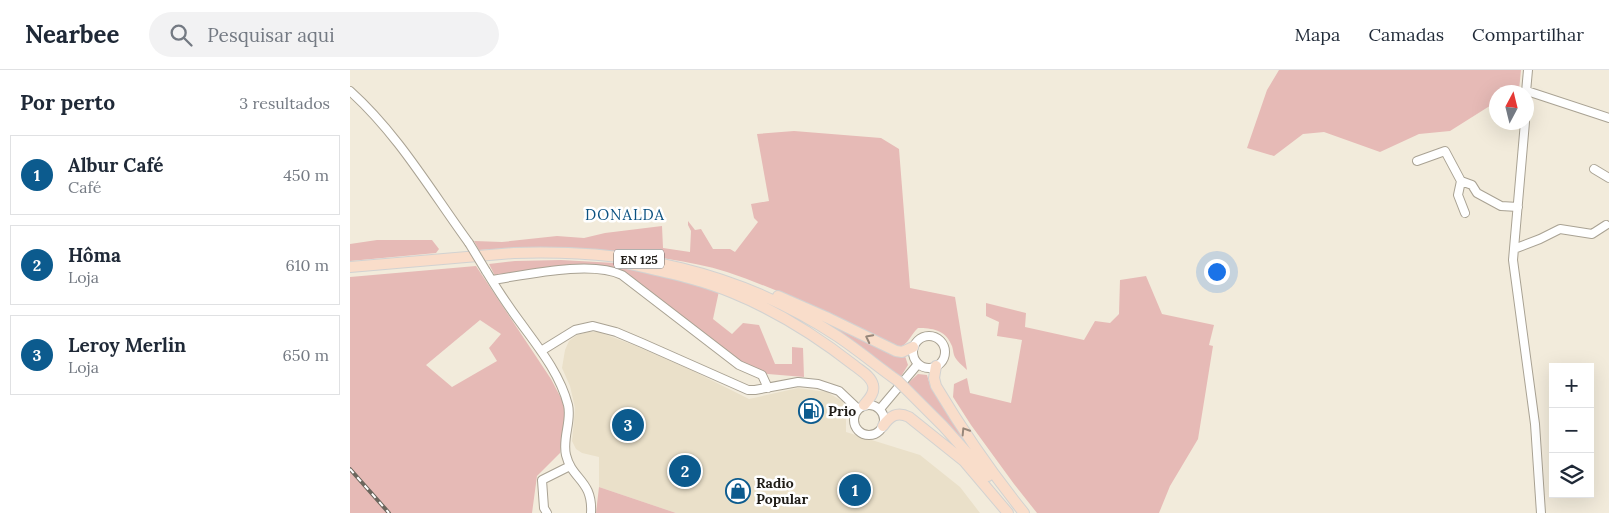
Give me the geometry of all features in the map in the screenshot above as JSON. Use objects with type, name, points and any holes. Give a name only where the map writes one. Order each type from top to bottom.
[{"type":"main road","name":"EN 125","points":[[350,267],[514,253],[598,253],[658,262],[711,276],[747,289],[789,308],[860,352],[900,386],[958,442],[1019,513]]},
{"type":"main road","points":[[598,253],[661,260],[724,276],[798,304],[896,351],[902,352],[913,347]]},
{"type":"main road","name":"EN 125","points":[[350,272],[514,258],[560,257],[616,260],[640,264],[692,275],[738,289],[768,302],[827,334],[900,386],[959,448],[1014,513]]},
{"type":"main road","points":[[616,260],[709,284],[733,293],[811,334],[841,355],[871,380],[873,385],[872,393],[861,407]]},
{"type":"main road","points":[[936,366],[934,378],[936,386],[985,462],[1024,513]]},
{"type":"main road","points":[[883,426],[888,418],[893,415],[901,414],[909,417],[964,461],[1008,513]]},
{"type":"street","points":[[1527,85],[1528,70]]},
{"type":"street","points":[[350,91],[368,107],[399,144],[550,364],[565,394],[569,409],[565,443],[566,454],[570,466],[590,494],[591,513]]},
{"type":"street","points":[[1534,95],[1609,118]]},
{"type":"street","points":[[1524,130],[1513,260],[1535,424],[1541,513]]},
{"type":"street","points":[[1417,161],[1445,151],[1461,181],[1458,195],[1466,213]]},
{"type":"street","points":[[1594,169],[1609,178]]},
{"type":"street","points":[[1461,181],[1472,185],[1477,193],[1501,206],[1518,207]]},
{"type":"street","points":[[1514,249],[1560,229],[1592,234],[1606,225]]},
{"type":"street","points":[[492,280],[578,269],[594,268],[614,271],[622,275],[739,366],[762,375],[768,388]]},
{"type":"street","points":[[541,351],[575,330],[593,326],[616,332],[650,346],[742,388],[756,390],[798,382],[818,384],[839,391],[861,407]]},
{"type":"street","points":[[928,336],[937,338],[945,351],[942,360],[936,366],[927,368],[918,364],[913,356],[913,347],[918,340],[928,336]]},
{"type":"street","points":[[880,409],[918,364]]},
{"type":"street","points":[[872,405],[880,409],[884,417],[883,426],[879,432],[869,436],[860,433],[856,429],[853,421],[855,412],[861,407],[872,405]]},
{"type":"street","points":[[547,513],[544,508],[542,480],[570,466]]},
{"type":"shaded area","points":[[1279,70],[1521,70],[1520,85],[1489,85],[1489,106],[1450,131],[1419,134],[1380,152],[1324,132],[1303,134],[1274,156],[1247,148],[1267,90]]},
{"type":"shaded area","points":[[794,131],[881,138],[899,149],[910,288],[955,297],[967,370],[955,357],[948,339],[938,331],[918,328],[904,345],[898,347],[792,297],[713,268],[644,255],[574,248],[550,247],[479,250],[474,241],[502,242],[557,236],[584,238],[605,233],[662,226],[663,248],[690,252],[691,231],[688,221],[695,230],[701,229],[713,249],[730,249],[735,252],[758,222],[754,218],[751,204],[769,201],[757,134]]},
{"type":"shaded area","points":[[377,240],[432,240],[439,249],[436,253],[350,261],[350,244]]},
{"type":"shaded area","points":[[561,260],[615,263],[658,272],[719,291],[713,319],[732,334],[743,323],[759,325],[775,364],[792,364],[792,347],[803,348],[804,377],[768,374],[750,370],[615,268],[599,266],[495,276],[489,264],[515,261]]},
{"type":"shaded area","points":[[476,266],[551,379],[562,400],[565,412],[560,453],[537,476],[532,513],[350,513],[350,277]],"holes":[[[480,320],[501,334],[489,348],[497,361],[452,387],[426,365]]]},
{"type":"shaded area","points":[[1146,276],[1162,314],[1214,325],[1209,345],[1213,346],[1198,439],[1170,486],[1159,513],[1037,513],[971,425],[953,397],[954,384],[967,378],[970,393],[1011,403],[1022,340],[997,336],[999,322],[986,316],[986,303],[1026,313],[1025,327],[1084,340],[1095,321],[1110,323],[1119,314],[1120,280]]},
{"type":"shaded area","points":[[807,313],[905,356],[908,365],[900,378],[855,343]]},
{"type":"shaded area","points":[[599,332],[636,346],[693,371],[749,399],[798,388],[827,392],[842,401],[846,408],[846,432],[920,455],[960,487],[980,513],[676,513],[599,487],[599,457],[582,453],[576,449],[572,441],[575,408],[570,386],[562,368],[565,350],[569,341],[577,335]]},
{"type":"shaded area","points":[[918,374],[927,375],[930,385],[979,460],[907,384]]},
{"type":"shaded area","points":[[599,487],[676,513],[596,513]]},
{"type":"railway","points":[[350,469],[389,513]]},
{"type":"place","name":"Prio","points":[[811,411]]},
{"type":"place","name":"Leroy Merlin","points":[[628,425]]},
{"type":"place","name":"Hôma","points":[[685,471]]},
{"type":"place","name":"Albur Café","points":[[855,490]]},
{"type":"place","name":"Radio Popular","points":[[738,491]]},
{"type":"district","name":"DONALDA","points":[[625,214]]}]
